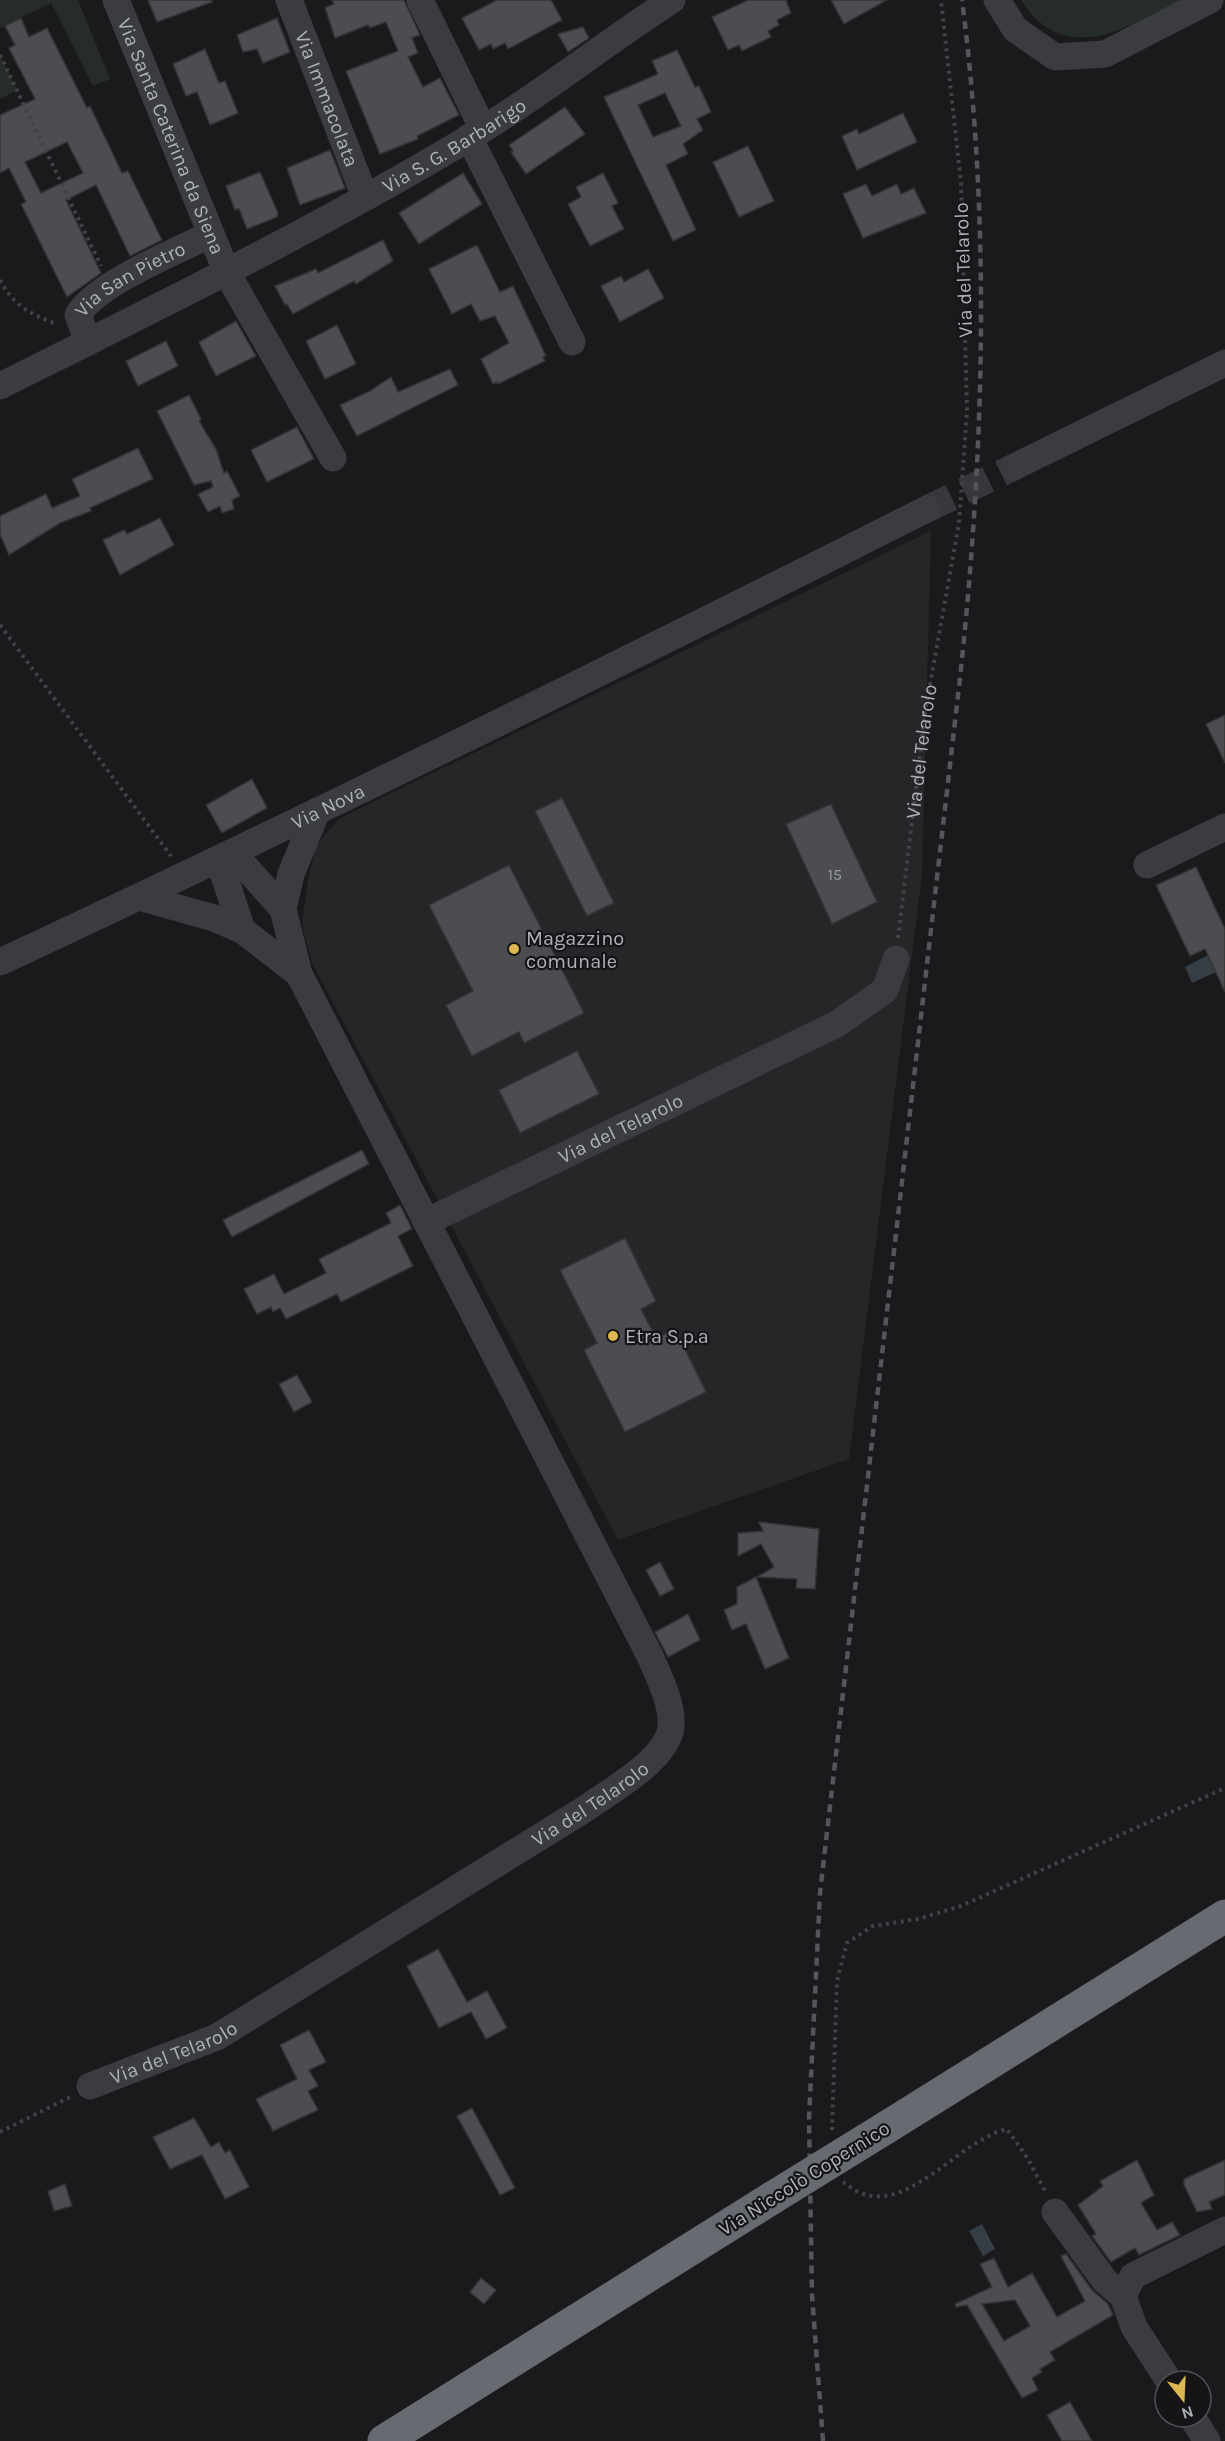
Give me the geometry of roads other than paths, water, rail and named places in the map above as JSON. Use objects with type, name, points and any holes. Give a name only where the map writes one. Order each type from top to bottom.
[{"type":"highway","name":"Via Niccolò Copernico","points":[[384,2441],[1225,1916]]},
{"type":"street","name":"Via Santa Caterina da Siena","points":[[116,0],[227,273],[333,458]]},
{"type":"street","name":"Via Immacolata","points":[[289,0],[365,197]]},
{"type":"street","points":[[420,0],[476,133],[572,342]]},
{"type":"street","name":"Via S. G. Barbarigo","points":[[227,273],[476,133],[640,9],[672,0]]},
{"type":"street","points":[[997,0],[1015,30],[1055,57],[1105,54],[1210,0]]},
{"type":"street","name":"Via San Pietro","points":[[82,345],[78,315],[85,303],[110,286],[211,234]]},
{"type":"street","name":"Via San Pietro","points":[[0,386],[227,273]]},
{"type":"street","points":[[1014,467],[1225,363]]},
{"type":"street","name":"Via Nova","points":[[0,962],[216,861],[654,647],[927,509]]},
{"type":"street","points":[[299,974],[283,909],[291,874],[317,811]]},
{"type":"street","points":[[1147,865],[1225,827]]},
{"type":"street","points":[[216,861],[283,909]]},
{"type":"street","points":[[216,861],[242,930]]},
{"type":"street","points":[[140,897],[214,918],[242,930],[299,974]]},
{"type":"street","name":"Via del Telarolo","points":[[426,1222],[837,1024],[885,990],[896,959]]},
{"type":"street","name":"Via del Telarolo","points":[[90,2086],[217,2037],[585,1809],[633,1775],[663,1749],[671,1727],[664,1689],[650,1656],[299,974]]},
{"type":"street","points":[[1055,2212],[1105,2281],[1123,2296],[1134,2327],[1160,2369]]},
{"type":"street","points":[[1123,2296],[1133,2276],[1225,2230]]},
{"type":"tunnel","points":[[927,509],[1014,467]]},
{"type":"railway","points":[[823,2441],[812,2295],[809,2118],[820,1893],[960,678],[975,509],[981,339],[980,254],[977,169],[962,0]]},
{"type":"place","name":"Magazzino comunale","points":[[514,949]]},
{"type":"place","name":"Etra S.p.a","points":[[613,1336]]}]
